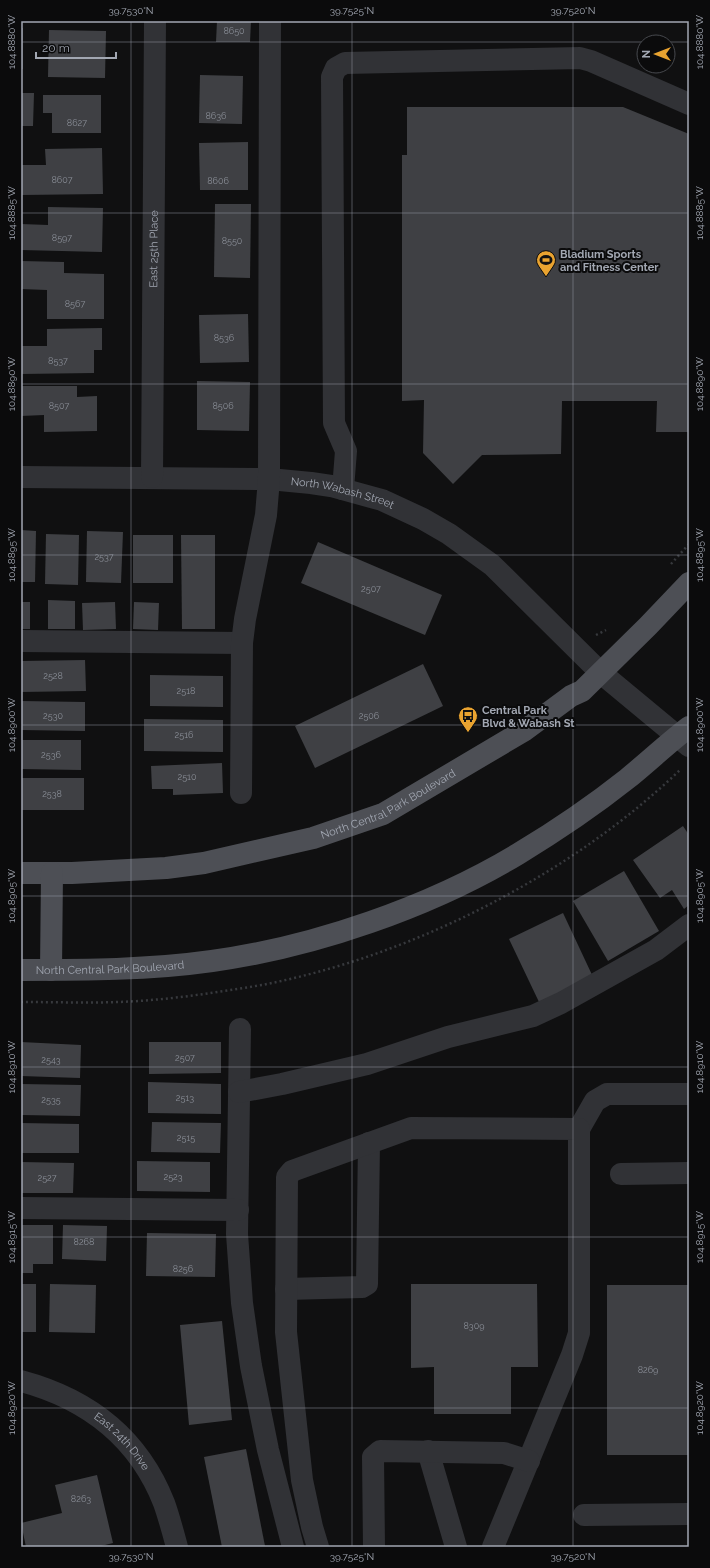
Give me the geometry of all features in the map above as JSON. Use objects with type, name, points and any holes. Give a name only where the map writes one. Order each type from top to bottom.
[{"type":"main road","name":"North Central Park Boulevard","points":[[21,873],[166,868],[204,863],[313,838],[383,814],[525,730],[571,696],[582,691],[689,583]]},
{"type":"main road","name":"North Central Park Boulevard","points":[[21,970],[131,968],[212,961],[289,946],[370,922],[450,889],[489,871],[518,854],[589,808],[685,736]]},
{"type":"main road","points":[[51,970],[52,873]]},
{"type":"street","name":"East 25th Place","points":[[152,477],[155,21]]},
{"type":"street","points":[[241,793],[242,643],[245,619],[266,515],[269,479],[270,21]]},
{"type":"street","points":[[343,489],[346,451],[334,423],[332,77],[336,68],[345,63],[580,58],[591,60],[689,104]]},
{"type":"street","name":"North Wabash Street","points":[[21,477],[269,479],[312,482],[377,498],[411,513],[449,534],[492,565],[601,673],[685,736]]},
{"type":"street","points":[[21,641],[242,643]]},
{"type":"street","points":[[239,1092],[282,1084],[367,1064],[448,1037],[533,1016],[561,1004],[656,950],[689,925]]},
{"type":"street","points":[[240,1029],[237,1234],[242,1303],[251,1366],[268,1450],[293,1547]]},
{"type":"street","points":[[493,1547],[572,1355],[579,1333],[579,1130],[595,1101],[607,1094],[689,1094]]},
{"type":"street","points":[[318,1547],[302,1480],[286,1332],[287,1177],[292,1171],[411,1128],[579,1130]]},
{"type":"street","points":[[286,1289],[362,1287],[367,1284],[368,1143]]},
{"type":"street","points":[[621,1174],[689,1173]]},
{"type":"street","points":[[21,1208],[238,1210]]},
{"type":"street","name":"East 24th Drive","points":[[21,1381],[44,1387],[79,1403],[105,1421],[129,1445],[149,1473],[157,1488],[164,1504],[177,1547]]},
{"type":"street","points":[[374,1547],[373,1457],[380,1451],[504,1453],[529,1461]]},
{"type":"street","points":[[428,1451],[456,1547]]},
{"type":"street","points":[[584,1515],[689,1514]]},
{"type":"path","points":[[667,783],[683,766]]},
{"type":"building","points":[[217,21],[251,21],[250,42],[216,42]]},
{"type":"building","points":[[21,28],[23,28],[23,69],[21,69]]},
{"type":"building","points":[[49,30],[106,31],[105,78],[48,77]]},
{"type":"building","points":[[200,75],[243,76],[242,124],[199,123]]},
{"type":"building","points":[[21,93],[34,93],[33,126],[21,126]]},
{"type":"building","points":[[43,95],[101,95],[101,133],[52,133],[52,113],[43,113]]},
{"type":"building","name":"Bladium Sports and Fitness Center","points":[[407,107],[623,107],[689,134],[689,432],[656,432],[657,401],[562,401],[561,454],[482,455],[453,484],[423,453],[424,400],[402,401],[402,155],[407,155]]},
{"type":"building","points":[[248,142],[248,190],[200,190],[199,143]]},
{"type":"building","points":[[102,148],[103,194],[22,195],[22,165],[46,165],[45,149]]},
{"type":"building","points":[[215,204],[251,204],[250,278],[214,277]]},
{"type":"building","points":[[48,207],[103,208],[102,252],[21,250],[21,224],[48,225]]},
{"type":"building","points":[[21,261],[64,262],[64,273],[104,274],[104,319],[47,319],[47,290],[21,289]]},
{"type":"building","points":[[248,314],[249,362],[200,363],[199,315]]},
{"type":"building","points":[[102,328],[102,350],[94,350],[94,373],[21,374],[21,346],[47,346],[47,329]]},
{"type":"building","points":[[197,381],[250,382],[249,431],[197,430]]},
{"type":"building","points":[[21,386],[77,386],[77,397],[97,396],[97,431],[44,432],[44,415],[21,416]]},
{"type":"building","points":[[21,530],[36,531],[35,582],[21,582]]},
{"type":"building","points":[[87,531],[123,532],[121,583],[86,582]]},
{"type":"building","points":[[46,534],[79,535],[78,585],[45,584]]},
{"type":"building","points":[[133,535],[173,535],[173,583],[133,583]]},
{"type":"building","points":[[181,535],[215,535],[215,629],[182,629]]},
{"type":"building","points":[[318,542],[442,595],[425,635],[301,583]]},
{"type":"building","points":[[48,600],[75,601],[75,629],[48,629]]},
{"type":"building","points":[[21,602],[30,602],[30,629],[21,629]]},
{"type":"building","points":[[115,602],[116,629],[83,630],[82,603]]},
{"type":"building","points":[[134,602],[159,603],[158,630],[133,629]]},
{"type":"building","points":[[85,660],[86,691],[21,692],[21,661]]},
{"type":"building","points":[[423,664],[443,706],[315,768],[295,726]]},
{"type":"building","points":[[150,675],[223,676],[223,707],[150,706]]},
{"type":"building","points":[[21,701],[85,702],[85,731],[21,730]]},
{"type":"building","points":[[144,719],[223,720],[223,752],[144,751]]},
{"type":"building","points":[[21,740],[81,740],[81,770],[21,769]]},
{"type":"building","points":[[222,763],[223,793],[173,795],[173,789],[152,789],[151,766]]},
{"type":"building","points":[[21,778],[84,778],[84,810],[21,810]]},
{"type":"building","points":[[683,826],[689,835],[689,905],[684,909],[672,890],[660,898],[633,860]]},
{"type":"building","points":[[624,871],[659,931],[608,961],[573,901]]},
{"type":"building","points":[[563,913],[593,977],[539,1002],[509,939]]},
{"type":"building","points":[[21,1042],[81,1045],[80,1078],[21,1076]]},
{"type":"building","points":[[149,1042],[221,1042],[221,1073],[149,1074]]},
{"type":"building","points":[[148,1082],[221,1084],[221,1114],[148,1113]]},
{"type":"building","points":[[21,1084],[81,1085],[80,1116],[21,1115]]},
{"type":"building","points":[[152,1122],[221,1123],[220,1153],[151,1152]]},
{"type":"building","points":[[21,1123],[79,1124],[79,1153],[21,1153]]},
{"type":"building","points":[[137,1161],[210,1162],[210,1192],[137,1191]]},
{"type":"building","points":[[21,1162],[74,1163],[73,1193],[21,1193]]},
{"type":"building","points":[[21,1225],[53,1225],[53,1264],[33,1264],[33,1273],[21,1273]]},
{"type":"building","points":[[63,1225],[107,1226],[106,1261],[62,1259]]},
{"type":"building","points":[[147,1233],[216,1234],[215,1277],[146,1276]]},
{"type":"building","points":[[21,1284],[36,1284],[36,1332],[21,1332]]},
{"type":"building","points":[[50,1284],[96,1285],[95,1333],[49,1332]]},
{"type":"building","points":[[411,1284],[537,1284],[538,1367],[511,1367],[511,1414],[434,1414],[434,1367],[411,1368]]},
{"type":"building","points":[[607,1285],[689,1285],[689,1455],[607,1455]]},
{"type":"building","points":[[222,1321],[232,1420],[189,1425],[180,1325]]},
{"type":"building","points":[[246,1449],[265,1546],[222,1547],[204,1457]]},
{"type":"building","points":[[97,1475],[113,1543],[97,1547],[26,1547],[21,1523],[62,1513],[55,1485]]},
{"type":"place","name":"Bladium Sports and Fitness Center","points":[[546,277]]},
{"type":"place","name":"Central Park Blvd & Wabash St","points":[[468,733]]}]
